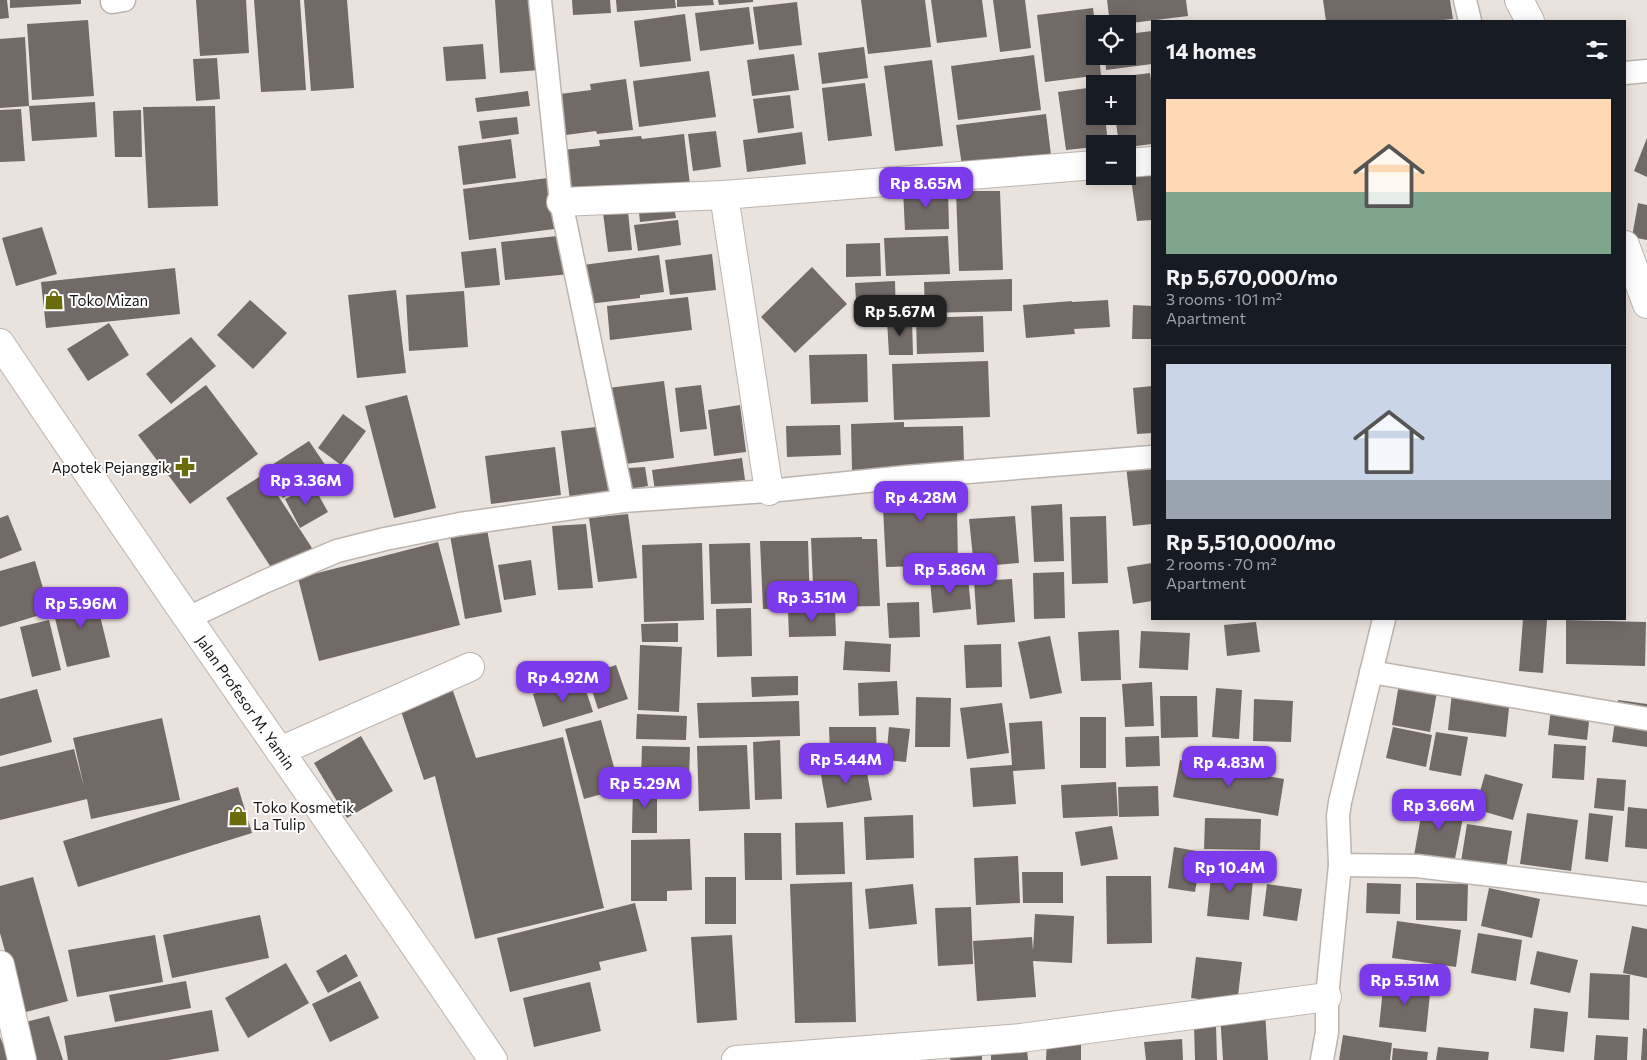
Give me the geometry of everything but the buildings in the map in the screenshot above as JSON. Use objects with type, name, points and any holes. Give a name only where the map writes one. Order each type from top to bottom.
[{"type":"street","points":[[112,0],[112,2],[124,0]]},
{"type":"street","points":[[540,0],[561,202],[623,501]]},
{"type":"street","points":[[1465,0],[1470,20]]},
{"type":"street","points":[[1519,0],[1529,20]]},
{"type":"street","points":[[1626,74],[1647,71]]},
{"type":"street","points":[[1136,162],[1151,161]]},
{"type":"street","points":[[561,202],[724,195],[1086,166]]},
{"type":"street","points":[[724,195],[770,491]]},
{"type":"street","points":[[1626,248],[1647,304]]},
{"type":"street","name":"Jalan Profesor M. Yamin","points":[[0,343],[76,457],[492,1060]]},
{"type":"street","points":[[188,618],[266,581],[337,551],[460,524],[623,501],[770,491],[1151,457]]},
{"type":"street","points":[[1322,1060],[1327,1032],[1327,997],[1340,865],[1338,816],[1384,620]]},
{"type":"street","points":[[280,751],[470,666]]},
{"type":"street","points":[[1371,672],[1647,719]]},
{"type":"street","points":[[1340,865],[1417,866],[1647,894]]},
{"type":"street","points":[[0,965],[22,1060]]},
{"type":"street","points":[[736,1060],[1020,1038],[1327,997]]},
{"type":"place","name":"Toko Mizan","points":[[54,300]]},
{"type":"place","name":"Apotek Pejanggik","points":[[185,467]]},
{"type":"place","name":"Toko Kosmetik La Tulip","points":[[238,816]]}]
